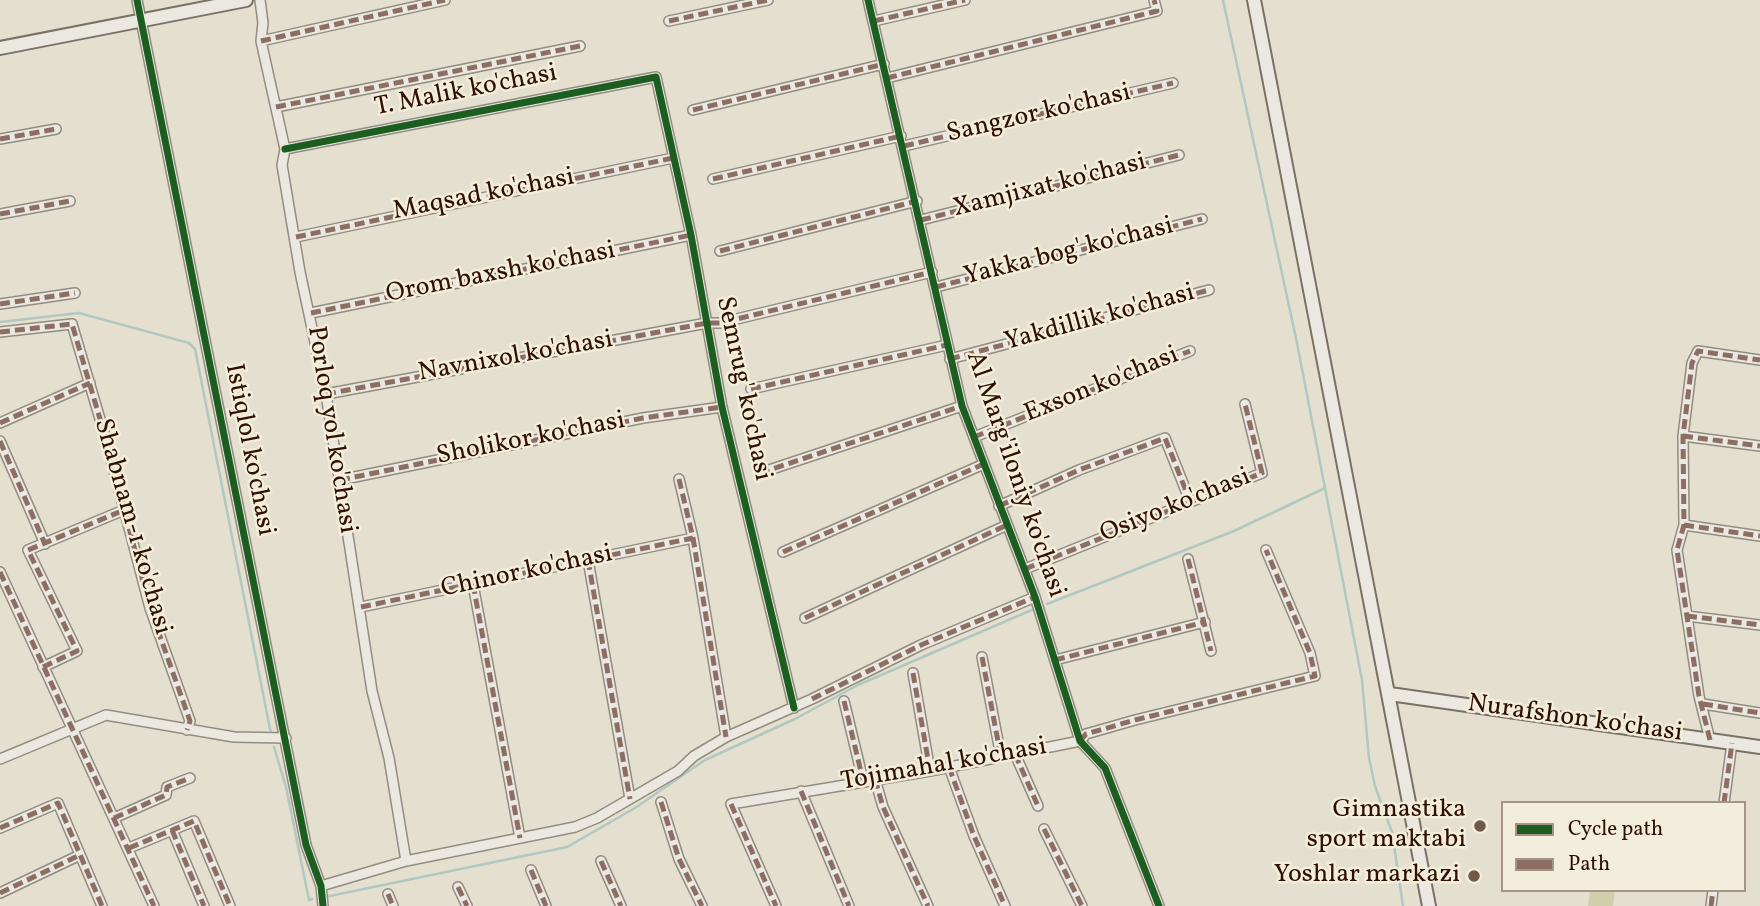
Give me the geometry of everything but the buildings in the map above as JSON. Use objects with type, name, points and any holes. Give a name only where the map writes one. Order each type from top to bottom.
[{"type":"main road","points":[[0,48],[246,0]]},
{"type":"main road","points":[[1254,0],[1429,906]]},
{"type":"main road","name":"Nurafshon ko'chasi","points":[[1390,694],[1760,747]]},
{"type":"street","name":"Istiqlol ko'chasi","points":[[137,0],[306,845],[321,886],[323,906]]},
{"type":"street","name":"Porloq yol ko'chasi","points":[[260,0],[263,23],[261,41],[285,149],[282,165],[300,272],[311,313],[326,394],[372,691],[388,758],[406,861]]},
{"type":"street","points":[[261,41],[445,0]]},
{"type":"street","points":[[669,22],[768,0]]},
{"type":"street","name":"Al Marg'iloniy ko'chasi","points":[[868,0],[917,201],[962,406],[1035,597],[1080,741],[1105,768],[1159,906]]},
{"type":"street","points":[[874,21],[965,0]]},
{"type":"street","points":[[887,78],[1157,11],[1154,0]]},
{"type":"street","points":[[275,107],[580,46]]},
{"type":"street","points":[[694,110],[884,64]]},
{"type":"street","name":"T. Malik ko'chasi","points":[[285,149],[656,78]]},
{"type":"street","name":"Semrug' ko'chasi","points":[[656,78],[691,235],[722,407],[794,708]]},
{"type":"street","name":"Sangzor ko'chasi","points":[[904,146],[1173,83]]},
{"type":"street","points":[[0,139],[56,129]]},
{"type":"street","points":[[713,179],[901,135]]},
{"type":"street","name":"Xamjixat ko'chasi","points":[[921,220],[1179,155]]},
{"type":"street","name":"Maqsad ko'chasi","points":[[296,237],[673,158]]},
{"type":"street","points":[[0,214],[70,201]]},
{"type":"street","name":"Xamjixat ko'chasi","points":[[720,251],[917,201]]},
{"type":"street","name":"Yakka bog' ko'chasi","points":[[936,287],[1202,219]]},
{"type":"street","name":"Orom baxsh ko'chasi","points":[[311,313],[691,235]]},
{"type":"street","name":"Yakka bog' ko'chasi","points":[[707,323],[720,323],[932,272]]},
{"type":"street","name":"Yakdillik ko'chasi","points":[[950,359],[1209,290]]},
{"type":"street","points":[[0,304],[75,293]]},
{"type":"street","name":"Navnixol ko'chasi","points":[[326,394],[707,323]]},
{"type":"street","name":"Shabnam-1 ko'chasi","points":[[0,332],[72,324],[150,608],[190,720],[187,730]]},
{"type":"street","points":[[751,389],[947,345]]},
{"type":"street","name":"Exson ko'chasi","points":[[974,437],[1190,351]]},
{"type":"street","points":[[1710,740],[1677,550],[1684,525],[1683,436],[1692,363],[1698,351],[1760,360]]},
{"type":"street","points":[[0,423],[90,383]]},
{"type":"street","name":"Osiyo ko'chasi","points":[[1025,569],[1262,473],[1245,404]]},
{"type":"street","points":[[760,473],[962,406]]},
{"type":"street","name":"Sholikor ko'chasi","points":[[340,480],[643,418],[722,407]]},
{"type":"street","points":[[1683,436],[1760,446]]},
{"type":"street","points":[[999,506],[1165,438],[1190,501]]},
{"type":"street","points":[[0,441],[45,544]]},
{"type":"street","points":[[783,552],[984,464]]},
{"type":"street","points":[[679,480],[693,538],[726,737]]},
{"type":"street","points":[[43,667],[77,651],[28,551],[124,510]]},
{"type":"street","points":[[1684,525],[1760,536]]},
{"type":"street","points":[[805,618],[1007,526]]},
{"type":"street","name":"Chinor ko'chasi","points":[[360,607],[693,538]]},
{"type":"street","name":"Tojimahal ko'chasi","points":[[776,906],[731,804],[930,771],[1080,741],[1086,734],[1135,720],[1315,676],[1310,653],[1266,550]]},
{"type":"street","points":[[1188,559],[1211,651]]},
{"type":"street","points":[[588,560],[630,799]]},
{"type":"street","points":[[0,572],[154,906]]},
{"type":"street","points":[[473,584],[520,838]]},
{"type":"street","points":[[321,886],[406,861],[575,827],[630,799],[726,737],[794,708],[921,645],[1035,597]]},
{"type":"street","points":[[1687,616],[1760,625]]},
{"type":"street","points":[[1055,660],[1205,622]]},
{"type":"street","points":[[982,657],[1001,757]]},
{"type":"street","points":[[913,673],[930,771]]},
{"type":"street","points":[[844,701],[863,780]]},
{"type":"street","points":[[1703,704],[1760,713]]},
{"type":"street","points":[[0,759],[106,715],[234,737],[286,738]]},
{"type":"street","points":[[1724,801],[1732,743]]},
{"type":"street","points":[[1015,754],[1038,806]]},
{"type":"street","points":[[949,767],[974,836],[1005,906]]},
{"type":"street","points":[[114,818],[166,795],[167,787],[190,778]]},
{"type":"street","points":[[874,779],[883,807],[928,906]]},
{"type":"street","points":[[801,791],[849,906]]},
{"type":"street","points":[[661,802],[679,859],[702,906]]},
{"type":"street","points":[[0,828],[58,803],[102,906]]},
{"type":"street","points":[[129,848],[194,821],[230,906]]},
{"type":"street","points":[[1044,829],[1082,906]]},
{"type":"street","points":[[172,830],[204,906]]},
{"type":"street","points":[[0,893],[80,855]]},
{"type":"street","points":[[601,861],[621,906]]},
{"type":"street","points":[[531,870],[546,906]]},
{"type":"street","points":[[458,887],[467,906]]},
{"type":"street","points":[[388,894],[393,906]]},
{"type":"shaded area","points":[[1590,892],[1615,892],[1613,906],[1588,906]]},
{"type":"waterway","points":[[1223,0],[1297,343],[1362,680],[1369,758],[1375,786],[1392,832],[1403,906]]},
{"type":"waterway","points":[[0,322],[79,313],[189,343],[195,349],[271,734]]},
{"type":"waterway","points":[[1047,604],[1234,531],[1325,488]]},
{"type":"waterway","points":[[325,897],[567,847],[635,808],[705,760],[795,719],[858,685],[1034,609]]},
{"type":"waterway","points":[[274,747],[286,787],[309,900],[312,899]]},
{"type":"marked path","points":[[261,41],[445,0]]},
{"type":"marked path","points":[[669,21],[768,0]]},
{"type":"marked path","points":[[874,21],[965,0]]},
{"type":"marked path","points":[[887,78],[1157,11],[1154,0]]},
{"type":"marked path","points":[[276,107],[580,46]]},
{"type":"marked path","points":[[693,110],[884,64]]},
{"type":"marked path","points":[[904,146],[1173,83]]},
{"type":"marked path","points":[[0,139],[56,129]]},
{"type":"marked path","points":[[713,179],[901,136]]},
{"type":"marked path","points":[[921,220],[1179,155]]},
{"type":"marked path","points":[[296,237],[673,158]]},
{"type":"marked path","points":[[0,214],[70,201]]},
{"type":"marked path","points":[[720,251],[917,201]]},
{"type":"marked path","points":[[936,287],[1202,219]]},
{"type":"marked path","points":[[311,313],[691,235]]},
{"type":"marked path","points":[[326,394],[707,323],[720,323],[932,272]]},
{"type":"marked path","points":[[950,359],[1209,290]]},
{"type":"marked path","points":[[0,304],[75,293]]},
{"type":"marked path","points":[[0,332],[72,324],[105,436],[150,608],[190,721],[187,730]]},
{"type":"marked path","points":[[751,389],[947,345]]},
{"type":"marked path","points":[[974,437],[1190,351]]},
{"type":"marked path","points":[[1710,740],[1699,696],[1677,550],[1684,525],[1683,436],[1692,363],[1698,351],[1760,360]]},
{"type":"marked path","points":[[0,423],[90,383]]},
{"type":"marked path","points":[[1025,569],[1262,473],[1245,404]]},
{"type":"marked path","points":[[760,473],[962,406]]},
{"type":"marked path","points":[[340,480],[643,418],[722,407]]},
{"type":"marked path","points":[[1683,436],[1760,446]]},
{"type":"marked path","points":[[999,506],[1079,470],[1165,438],[1190,501]]},
{"type":"marked path","points":[[0,441],[45,544]]},
{"type":"marked path","points":[[783,552],[984,464]]},
{"type":"marked path","points":[[679,479],[693,538],[726,737]]},
{"type":"marked path","points":[[43,667],[77,651],[28,550],[124,510]]},
{"type":"marked path","points":[[805,618],[1007,525]]},
{"type":"marked path","points":[[1684,525],[1760,536]]},
{"type":"marked path","points":[[361,607],[693,538]]},
{"type":"marked path","points":[[1080,741],[1086,734],[1135,720],[1315,676],[1310,653],[1266,550]]},
{"type":"marked path","points":[[1188,559],[1211,651]]},
{"type":"marked path","points":[[588,560],[630,799]]},
{"type":"marked path","points":[[0,572],[154,906]]},
{"type":"marked path","points":[[473,584],[520,838]]},
{"type":"marked path","points":[[812,699],[921,645],[1035,597]]},
{"type":"marked path","points":[[1687,616],[1760,625]]},
{"type":"marked path","points":[[1055,660],[1205,622]]},
{"type":"marked path","points":[[982,657],[1001,757]]},
{"type":"marked path","points":[[913,673],[930,771]]},
{"type":"marked path","points":[[844,701],[863,780]]},
{"type":"marked path","points":[[1703,704],[1760,713]]},
{"type":"marked path","points":[[1724,801],[1732,743]]},
{"type":"marked path","points":[[1015,754],[1038,806]]},
{"type":"marked path","points":[[949,767],[974,836],[1005,906]]},
{"type":"marked path","points":[[114,818],[166,795],[167,787],[190,778]]},
{"type":"marked path","points":[[875,779],[883,807],[928,906]]},
{"type":"marked path","points":[[801,791],[849,906]]},
{"type":"marked path","points":[[661,802],[679,859],[702,906]]},
{"type":"marked path","points":[[0,828],[58,803],[102,906]]},
{"type":"marked path","points":[[731,804],[776,906]]},
{"type":"marked path","points":[[129,848],[194,821],[230,906]]},
{"type":"marked path","points":[[1044,829],[1082,906]]},
{"type":"marked path","points":[[172,830],[204,906]]},
{"type":"marked path","points":[[0,893],[80,855]]},
{"type":"marked path","points":[[601,861],[621,906]]},
{"type":"marked path","points":[[531,870],[546,906]]},
{"type":"marked path","points":[[458,887],[467,906]]},
{"type":"marked path","points":[[1711,906],[1713,892]]},
{"type":"marked path","points":[[388,894],[393,906]]},
{"type":"cycle path","points":[[137,0],[306,845],[321,886],[323,906]]},
{"type":"cycle path","points":[[868,0],[962,406],[1035,597],[1080,741],[1105,768],[1159,906]]},
{"type":"cycle path","points":[[285,149],[656,77],[691,235],[722,407],[794,708]]},
{"type":"place","name":"Gimnastika sport maktabi","points":[[1480,826]]},
{"type":"place","name":"Yoshlar markazi","points":[[1474,876]]}]
